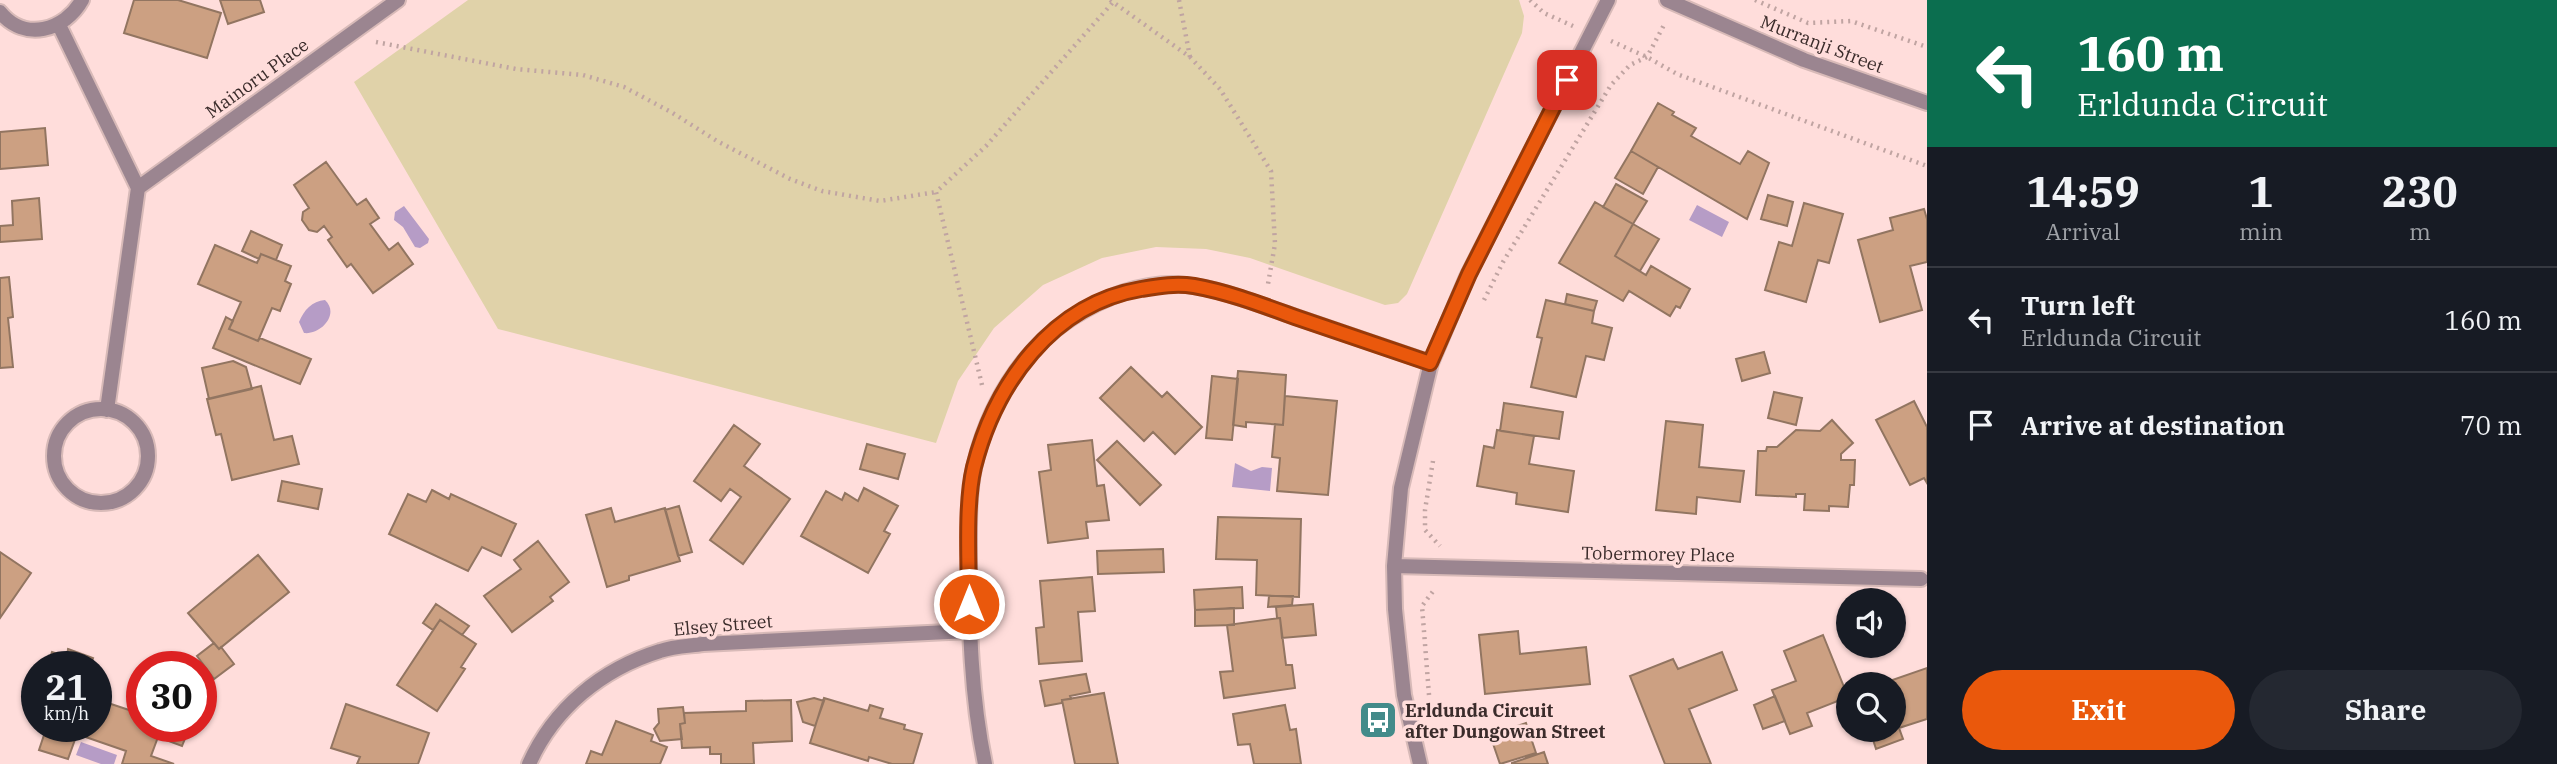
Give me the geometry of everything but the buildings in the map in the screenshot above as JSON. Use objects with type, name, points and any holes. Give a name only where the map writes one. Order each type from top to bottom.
[{"type":"street","points":[[0,12],[15,25],[29,30],[44,30],[72,16],[82,0]]},
{"type":"street","name":"Mainoru Place","points":[[138,188],[398,0]]},
{"type":"street","points":[[1420,764],[1404,695],[1395,609],[1394,566],[1401,488],[1430,363],[1469,274],[1608,0]]},
{"type":"street","name":"Murranji Street","points":[[1671,2],[1804,60],[1927,103]]},
{"type":"street","points":[[58,25],[138,188],[107,410]]},
{"type":"street","points":[[985,764],[969,632],[969,523],[974,469],[991,414],[999,400],[1019,367],[1055,328],[1097,301],[1120,292],[1169,284],[1193,286],[1264,306],[1430,363]]},
{"type":"street","points":[[91,410],[107,410],[134,423],[148,450],[147,466],[141,480],[131,492],[118,500],[103,503],[73,495],[62,484],[55,470],[54,454],[57,439],[65,426],[77,416],[91,410]]},
{"type":"street","name":"Tobermorey Place","points":[[1394,566],[1921,579]]},
{"type":"street","name":"Elsey Street","points":[[529,764],[554,721],[585,689],[621,666],[662,650],[703,644],[969,632]]},
{"type":"path","points":[[1179,0],[1189,57]]},
{"type":"path","points":[[1530,0],[1544,13],[1647,57],[1677,74],[1927,166]]},
{"type":"path","points":[[1755,0],[1808,23],[1851,21],[1927,47]]},
{"type":"path","points":[[348,36],[516,69],[583,75],[624,87],[717,141],[790,179],[822,191],[880,201],[936,192],[986,146],[1113,1],[1189,57],[1220,89],[1271,171],[1275,244],[1264,306]]},
{"type":"path","points":[[1479,310],[1503,262],[1611,85],[1630,65],[1647,57],[1671,2]]},
{"type":"path","points":[[936,192],[983,389],[999,400]]},
{"type":"path","points":[[1429,698],[1422,606],[1432,590],[1440,588],[1440,544],[1425,530],[1425,510],[1434,454]]},
{"type":"shaded area","points":[[468,0],[1519,0],[1524,16],[1522,33],[1407,294],[1398,303],[1385,305],[1250,258],[1206,249],[1156,247],[1102,258],[1043,285],[994,328],[958,381],[936,443],[498,329],[354,82]]},
{"type":"shaded area","points":[[1697,205],[1729,222],[1722,237],[1689,220]]},
{"type":"shaded area","points":[[404,206],[429,239],[428,243],[420,248],[415,247],[403,227],[394,220],[395,212]]},
{"type":"shaded area","points":[[325,300],[330,311],[326,322],[317,331],[304,333],[299,322],[303,314],[312,304]]},
{"type":"shaded area","points":[[1235,463],[1251,471],[1262,467],[1272,468],[1270,491],[1232,487]]},
{"type":"shaded area","points":[[81,742],[117,755],[114,764],[101,764],[76,755]]},
{"type":"place","name":"Erldunda Circuit after Dungowan Street","points":[[1378,720]]},
{"type":"route","points":[[969,604],[969,523],[974,469],[991,414],[1019,367],[1055,328],[1097,301],[1120,292],[1169,284],[1193,286],[1241,298],[1430,363],[1469,274],[1567,80]]}]
